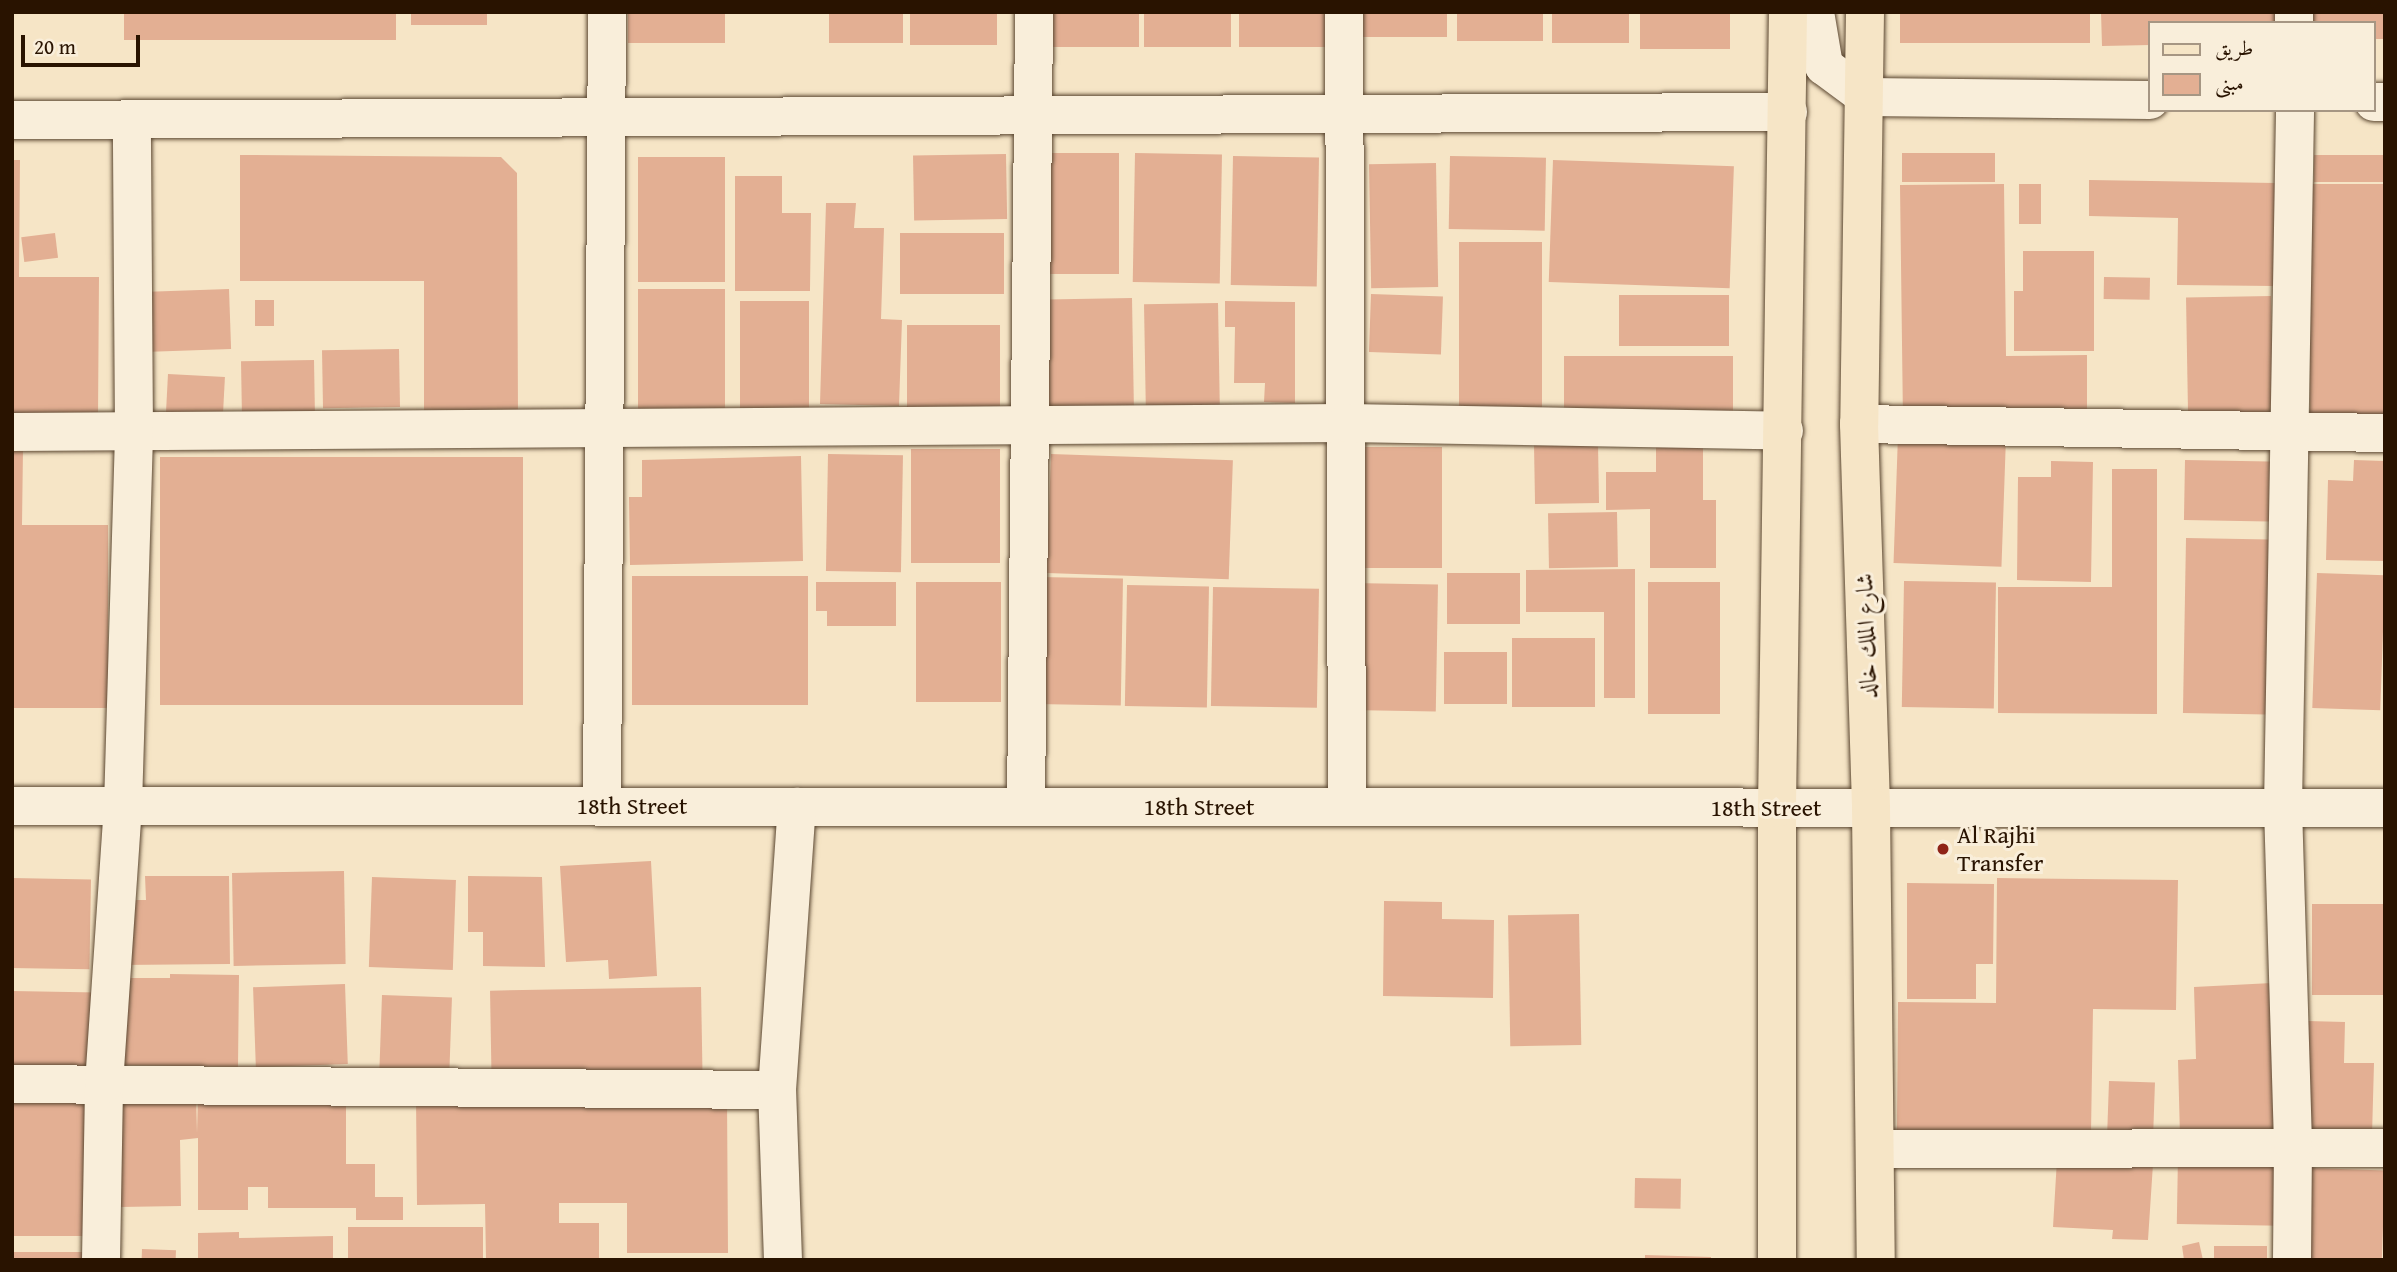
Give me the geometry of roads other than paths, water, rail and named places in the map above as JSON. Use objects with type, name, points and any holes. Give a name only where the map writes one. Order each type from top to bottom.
[{"type":"main road","points":[[1777,1260],[1777,808],[1788,12]]},
{"type":"main road","name":"شارع الملك خالد","points":[[1865,12],[1866,97],[1859,424],[1871,808],[1876,1260]]},
{"type":"street","points":[[602,806],[602,429],[607,12]]},
{"type":"street","points":[[1027,807],[1034,12]]},
{"type":"street","points":[[1344,12],[1347,807]]},
{"type":"street","points":[[1815,12],[1824,65],[1866,97],[2148,100]]},
{"type":"street","points":[[12,120],[1788,112]]},
{"type":"street","points":[[2292,1260],[2293,1144],[2283,807],[2295,112]]},
{"type":"street","points":[[101,1260],[104,1084],[123,806],[134,432],[132,119]]},
{"type":"street","points":[[12,432],[1347,423],[1784,431]]},
{"type":"street","points":[[1859,424],[2290,435],[2385,433]]},
{"type":"street","name":"18th Street","points":[[12,806],[2385,808]]},
{"type":"street","points":[[773,1256],[777,1090],[797,807]]},
{"type":"street","points":[[12,1084],[777,1090]]},
{"type":"street","points":[[1875,1149],[2293,1144],[2385,1148]]},
{"type":"place","name":"Al Rajhi Transfer","points":[[1943,849]]}]
